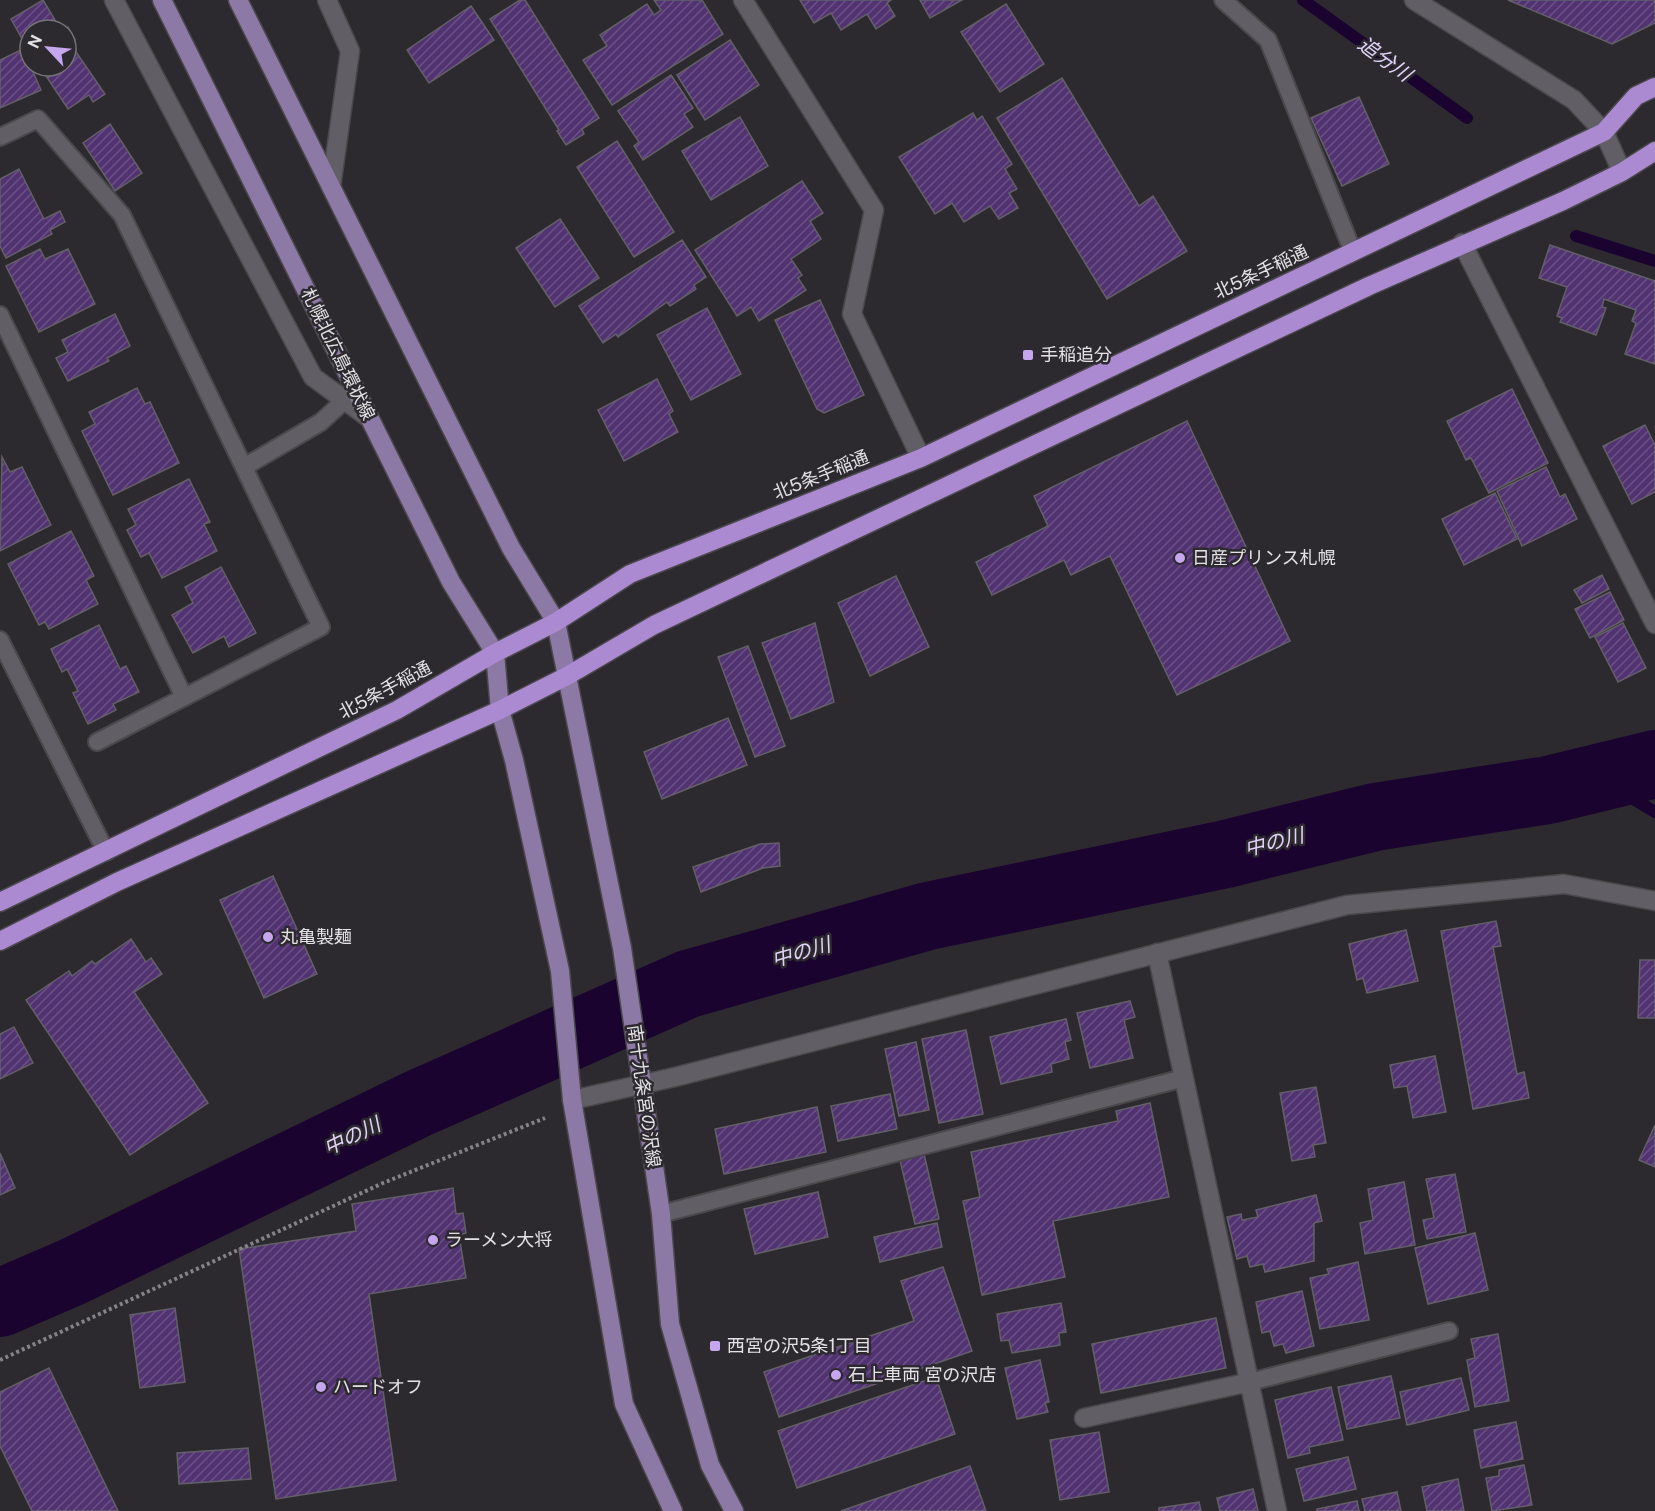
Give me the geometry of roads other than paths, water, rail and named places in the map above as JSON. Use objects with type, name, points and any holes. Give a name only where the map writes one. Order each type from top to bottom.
[{"type":"highway","name":"北5条手稲通","points":[[0,902],[398,710],[495,653],[556,622],[630,574],[921,458],[1604,132],[1636,96],[1655,87]]},
{"type":"highway","points":[[0,941],[117,882],[500,710],[567,676],[654,625],[1462,243],[1622,172],[1655,151]]},
{"type":"main road","name":"札幌北広島環状線","points":[[162,0],[451,582],[495,653],[500,710]]},
{"type":"main road","points":[[238,0],[512,548],[556,622],[567,676]]},
{"type":"main road","name":"南十九条宮の沢線","points":[[567,676],[622,948],[662,1214],[670,1324],[710,1465],[734,1511]]},
{"type":"main road","points":[[500,710],[517,772],[560,971],[572,1099],[624,1404],[673,1511]]},
{"type":"street","points":[[114,0],[313,377],[369,418]]},
{"type":"street","points":[[327,0],[350,51],[331,187]]},
{"type":"street","points":[[743,0],[874,210],[852,314],[921,458]]},
{"type":"street","points":[[1414,0],[1574,100],[1604,132],[1622,172]]},
{"type":"street","points":[[1462,243],[1655,624]]},
{"type":"street","points":[[572,1099],[641,1084],[1347,905],[1564,884],[1655,901]]},
{"type":"street","points":[[1157,953],[1278,1511]]},
{"type":"street","points":[[1084,1418],[1250,1382]]},
{"type":"lane","points":[[1223,0],[1268,40],[1353,252]]},
{"type":"lane","points":[[0,137],[38,119],[122,215],[321,627],[97,742]]},
{"type":"lane","points":[[0,315],[184,697]]},
{"type":"lane","points":[[244,467],[321,422],[345,400]]},
{"type":"lane","points":[[0,640],[105,852]]},
{"type":"lane","points":[[662,1214],[1184,1078]]},
{"type":"lane","points":[[1250,1382],[1449,1331]]},
{"type":"waterway","name":"追分川","points":[[1303,0],[1467,118]]},
{"type":"waterway","name":"追分川","points":[[1576,236],[1655,261]]},
{"type":"waterway","name":"中の川","points":[[0,1303],[72,1272],[417,1104],[688,984],[928,916],[1226,854],[1375,817],[1548,790],[1655,764]]},
{"type":"waterway","points":[[1597,777],[1655,812]]},
{"type":"place","name":"手稲追分","points":[[1028,355]]},
{"type":"place","name":"日産プリンス札幌","points":[[1180,558]]},
{"type":"place","name":"丸亀製麺","points":[[268,937]]},
{"type":"place","name":"ラーメン大将","points":[[433,1240]]},
{"type":"place","name":"西宮の沢5条1丁目","points":[[715,1346]]},
{"type":"place","name":"石上車両 宮の沢店","points":[[836,1375]]},
{"type":"place","name":"ハードオフ","points":[[321,1387]]}]
